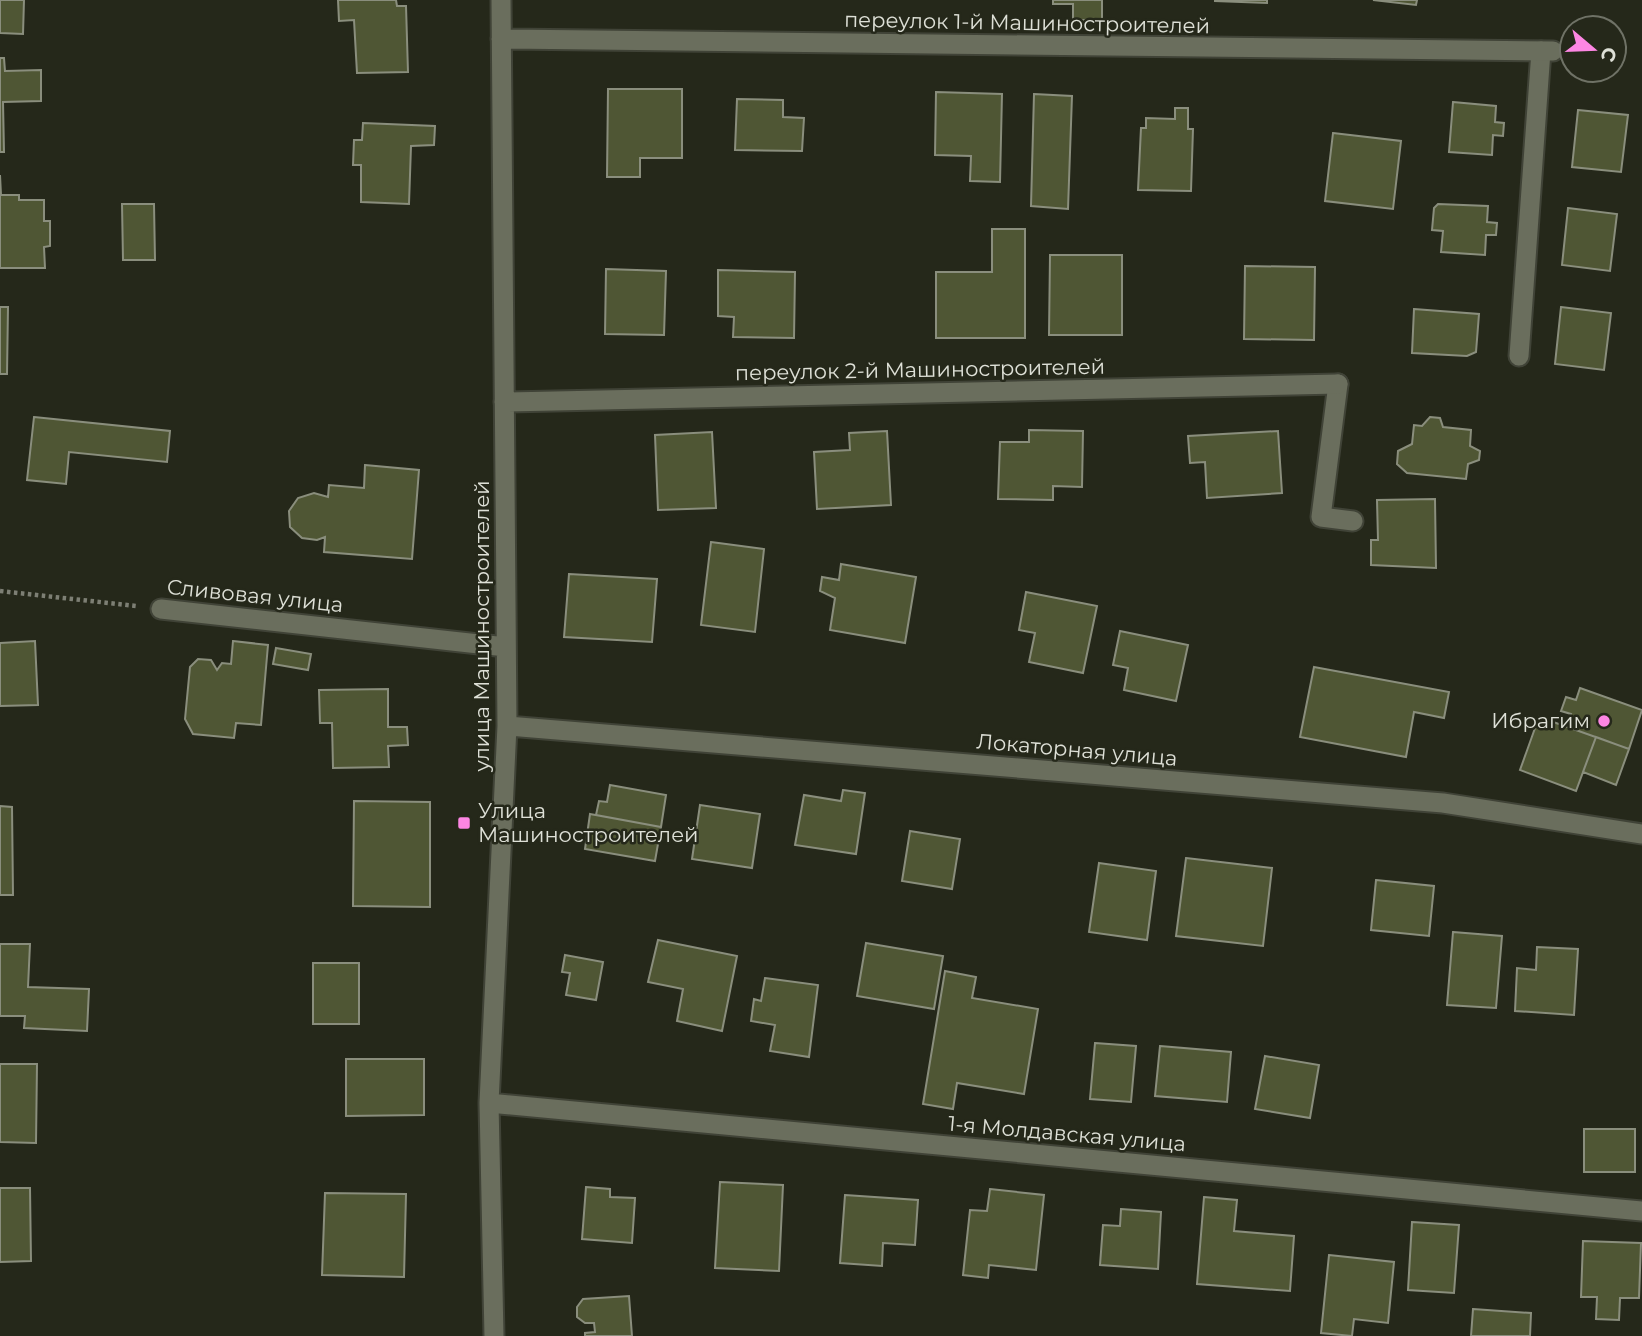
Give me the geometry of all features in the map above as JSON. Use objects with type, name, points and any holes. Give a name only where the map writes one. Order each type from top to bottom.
[{"type":"street","name":"улица Машиностроителей","points":[[494,1336],[489,1102],[507,726],[501,0]]},
{"type":"street","name":"переулок 1-й Машиностроителей","points":[[501,39],[1547,51],[1519,356]]},
{"type":"street","name":"переулок 2-й Машиностроителей","points":[[504,402],[1338,384],[1321,517],[1353,521]]},
{"type":"street","name":"Сливовая улица","points":[[162,609],[506,647]]},
{"type":"street","name":"Локаторная улица","points":[[507,726],[1443,803],[1642,834]]},
{"type":"street","name":"1-я Молдавская улица","points":[[489,1102],[1642,1211]]},
{"type":"path","name":"Сливовая улица","points":[[0,591],[162,609]]},
{"type":"building","points":[[0,0],[24,0],[23,34],[0,33]]},
{"type":"building","points":[[338,0],[396,0],[397,6],[406,6],[408,72],[357,73],[354,20],[339,21]]},
{"type":"building","points":[[1053,0],[1102,0],[1102,20],[1073,20],[1073,4],[1053,4]]},
{"type":"building","points":[[1267,0],[1267,3],[1215,1]]},
{"type":"building","points":[[1373,0],[1417,0],[1416,5]]},
{"type":"building","points":[[0,58],[4,58],[5,71],[41,70],[41,101],[3,102],[4,152],[0,152]]},
{"type":"building","points":[[608,89],[682,89],[682,158],[640,158],[640,177],[607,177]]},
{"type":"building","points":[[936,92],[1002,94],[1000,182],[970,181],[971,156],[935,155]]},
{"type":"building","points":[[1034,94],[1072,96],[1068,209],[1031,206]]},
{"type":"building","points":[[737,99],[783,100],[783,117],[804,118],[802,151],[735,150]]},
{"type":"building","points":[[1453,102],[1496,106],[1495,122],[1504,123],[1503,136],[1493,135],[1492,155],[1449,152]]},
{"type":"building","points":[[1175,108],[1188,108],[1188,129],[1193,129],[1191,191],[1138,190],[1141,128],[1146,128],[1146,118],[1175,119]]},
{"type":"building","points":[[1578,110],[1628,115],[1621,172],[1572,167]]},
{"type":"building","points":[[363,123],[435,126],[434,145],[411,146],[409,204],[361,202],[361,165],[353,165],[354,140],[362,140]]},
{"type":"building","points":[[1333,133],[1401,141],[1393,209],[1325,201]]},
{"type":"building","points":[[0,175],[1,195],[19,195],[19,200],[44,200],[44,221],[50,221],[50,246],[44,247],[45,268],[0,268]]},
{"type":"building","points":[[122,204],[154,204],[155,260],[123,260]]},
{"type":"building","points":[[1438,204],[1488,206],[1487,222],[1497,223],[1496,235],[1486,235],[1485,255],[1441,252],[1443,231],[1432,230],[1434,208]]},
{"type":"building","points":[[1568,208],[1617,214],[1610,271],[1562,265]]},
{"type":"building","points":[[992,229],[1025,229],[1025,338],[936,338],[936,272],[992,272]]},
{"type":"building","points":[[1050,255],[1122,255],[1122,335],[1049,335]]},
{"type":"building","points":[[1245,266],[1315,267],[1314,340],[1244,339]]},
{"type":"building","points":[[606,269],[666,271],[664,335],[605,334]]},
{"type":"building","points":[[718,270],[795,272],[794,338],[733,337],[734,317],[718,316]]},
{"type":"building","points":[[0,307],[8,307],[7,374],[0,374]]},
{"type":"building","points":[[1561,307],[1611,313],[1604,370],[1555,364]]},
{"type":"building","points":[[1414,309],[1479,314],[1476,352],[1467,356],[1412,353]]},
{"type":"building","points":[[34,417],[170,431],[167,462],[69,452],[66,484],[27,480]]},
{"type":"building","points":[[1430,417],[1440,418],[1443,427],[1471,430],[1470,446],[1480,451],[1479,460],[1468,464],[1466,479],[1407,473],[1397,464],[1398,451],[1412,444],[1414,425],[1422,426]]},
{"type":"building","points":[[1029,430],[1083,431],[1082,487],[1053,486],[1053,500],[998,499],[1000,442],[1029,442]]},
{"type":"building","points":[[887,431],[891,505],[817,509],[814,452],[850,450],[849,433]]},
{"type":"building","points":[[1278,431],[1282,493],[1207,498],[1205,462],[1190,463],[1188,436]]},
{"type":"building","points":[[712,432],[716,508],[658,510],[655,435]]},
{"type":"building","points":[[365,465],[419,470],[412,559],[324,552],[325,537],[317,540],[302,538],[290,527],[289,511],[298,498],[314,493],[328,497],[329,485],[364,488]]},
{"type":"building","points":[[1435,499],[1436,568],[1371,565],[1371,540],[1378,540],[1377,500]]},
{"type":"building","points":[[711,542],[764,549],[755,632],[701,625]]},
{"type":"building","points":[[841,564],[916,577],[905,643],[830,630],[835,598],[820,591],[822,577],[839,580]]},
{"type":"building","points":[[569,574],[657,579],[652,642],[564,637]]},
{"type":"building","points":[[1026,592],[1097,606],[1083,673],[1029,662],[1035,633],[1019,630]]},
{"type":"building","points":[[1120,631],[1188,645],[1176,701],[1124,690],[1128,668],[1113,665]]},
{"type":"building","points":[[35,641],[38,705],[0,706],[0,643]]},
{"type":"building","points":[[233,641],[268,645],[261,725],[236,723],[234,738],[193,734],[185,719],[190,667],[198,659],[211,660],[217,670],[222,663],[231,664]]},
{"type":"building","points":[[276,648],[311,654],[308,670],[273,664]]},
{"type":"building","points":[[1314,667],[1449,692],[1444,718],[1414,712],[1406,757],[1300,737]]},
{"type":"building","name":"Ибрагим","points":[[1580,688],[1642,710],[1629,749],[1567,727],[1571,714],[1561,711],[1566,697],[1576,700]]},
{"type":"building","points":[[388,689],[388,727],[407,727],[408,745],[388,746],[389,767],[333,768],[332,723],[320,723],[319,690]]},
{"type":"building","points":[[1539,717],[1596,737],[1576,791],[1520,770]]},
{"type":"building","points":[[1596,737],[1629,749],[1616,785],[1583,772]]},
{"type":"building","points":[[610,785],[666,795],[661,827],[596,815],[599,801],[607,802]]},
{"type":"building","points":[[843,790],[865,793],[856,854],[795,845],[804,795],[841,801]]},
{"type":"building","points":[[354,801],[430,802],[430,907],[353,906]]},
{"type":"building","points":[[700,805],[760,814],[752,868],[692,859]]},
{"type":"building","points":[[0,806],[12,807],[13,895],[0,895]]},
{"type":"building","points":[[590,814],[661,827],[655,861],[585,849]]},
{"type":"building","points":[[910,831],[960,839],[952,889],[902,881]]},
{"type":"building","points":[[1186,858],[1272,868],[1263,946],[1176,936]]},
{"type":"building","points":[[1099,863],[1156,871],[1147,940],[1089,932]]},
{"type":"building","points":[[1376,880],[1434,886],[1429,936],[1371,930]]},
{"type":"building","points":[[1453,932],[1502,936],[1496,1008],[1447,1005]]},
{"type":"building","points":[[658,940],[737,956],[722,1031],[677,1021],[683,989],[648,982]]},
{"type":"building","points":[[866,943],[943,956],[934,1009],[857,996]]},
{"type":"building","points":[[0,944],[30,944],[28,987],[89,989],[87,1031],[24,1028],[25,1016],[0,1016]]},
{"type":"building","points":[[1537,947],[1578,949],[1574,1015],[1515,1011],[1517,968],[1536,970]]},
{"type":"building","points":[[565,955],[603,962],[596,1000],[566,995],[570,973],[562,972]]},
{"type":"building","points":[[313,963],[359,963],[359,1024],[313,1024]]},
{"type":"building","points":[[945,971],[976,977],[972,998],[1038,1009],[1024,1094],[957,1083],[953,1109],[923,1104]]},
{"type":"building","points":[[765,978],[818,985],[809,1057],[770,1051],[775,1025],[751,1021],[754,999],[761,1001]]},
{"type":"building","points":[[1095,1043],[1136,1046],[1131,1102],[1090,1099]]},
{"type":"building","points":[[1160,1046],[1231,1052],[1227,1102],[1155,1096]]},
{"type":"building","points":[[1265,1056],[1319,1065],[1310,1118],[1255,1109]]},
{"type":"building","points":[[346,1059],[424,1059],[424,1115],[346,1116]]},
{"type":"building","points":[[0,1064],[37,1064],[36,1143],[0,1142]]},
{"type":"building","points":[[1584,1129],[1635,1129],[1635,1172],[1584,1172]]},
{"type":"building","points":[[720,1182],[783,1185],[779,1271],[715,1268]]},
{"type":"building","points":[[586,1187],[610,1189],[610,1197],[635,1198],[632,1243],[582,1239]]},
{"type":"building","points":[[0,1188],[30,1188],[31,1261],[0,1262]]},
{"type":"building","points":[[990,1189],[1044,1195],[1036,1270],[989,1265],[988,1278],[963,1275],[970,1210],[987,1211]]},
{"type":"building","points":[[325,1193],[406,1194],[404,1277],[322,1275]]},
{"type":"building","points":[[845,1195],[918,1200],[915,1245],[883,1243],[882,1266],[840,1263]]},
{"type":"building","points":[[1204,1197],[1237,1200],[1234,1231],[1294,1236],[1290,1291],[1197,1284]]},
{"type":"building","points":[[1121,1209],[1161,1212],[1158,1269],[1100,1265],[1103,1225],[1120,1226]]},
{"type":"building","points":[[1412,1222],[1459,1225],[1454,1293],[1408,1290]]},
{"type":"building","points":[[1583,1241],[1641,1243],[1639,1298],[1620,1298],[1619,1320],[1596,1319],[1597,1297],[1581,1297]]},
{"type":"building","points":[[1329,1255],[1394,1262],[1388,1323],[1354,1319],[1352,1336],[1321,1333]]},
{"type":"building","points":[[629,1296],[632,1336],[585,1336],[585,1333],[595,1332],[594,1323],[585,1323],[577,1317],[577,1307],[583,1299]]},
{"type":"building","points":[[1473,1309],[1531,1313],[1530,1336],[1471,1336]]},
{"type":"place","name":"Ибрагим","points":[[1604,721]]},
{"type":"place","name":"Улица Машиностроителей","points":[[464,823]]}]
